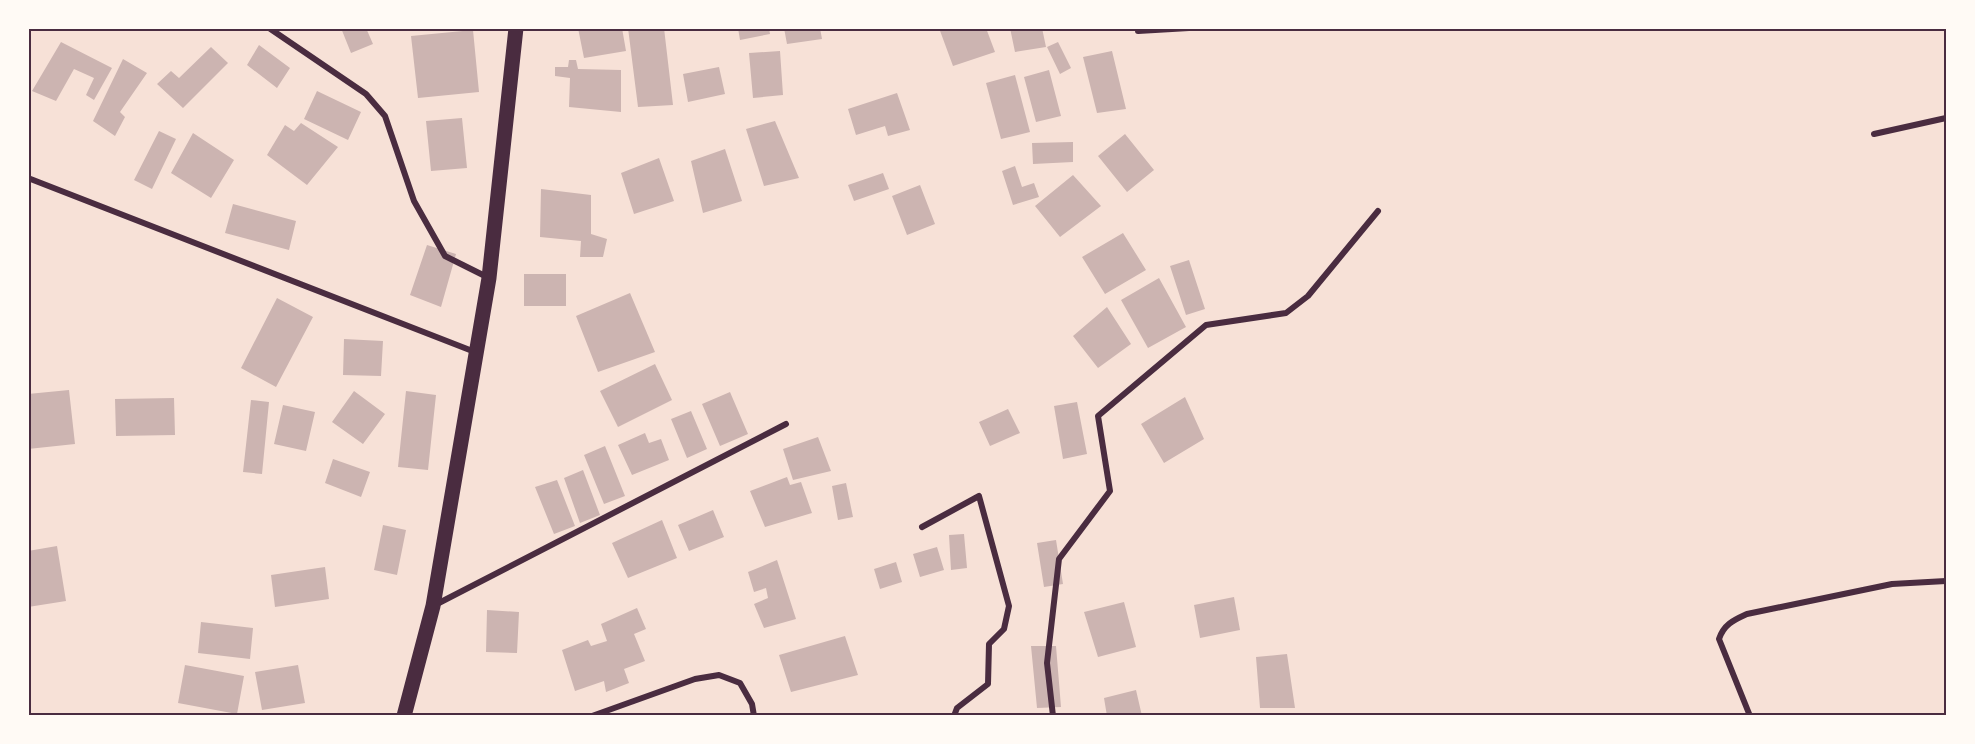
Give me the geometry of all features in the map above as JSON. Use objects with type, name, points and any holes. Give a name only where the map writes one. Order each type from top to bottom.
[{"type":"main road","points":[[404,716],[434,606],[489,278],[516,28]]},
{"type":"street","points":[[269,28],[366,94],[385,116],[414,201],[446,256],[489,278]]},
{"type":"street","points":[[1138,28],[1138,31],[1189,28]]},
{"type":"street","points":[[1874,135],[1947,118]]},
{"type":"street","points":[[28,178],[476,353]]},
{"type":"street","points":[[1053,716],[1047,663],[1059,559],[1110,491],[1098,416],[1206,325],[1286,313],[1308,296],[1377,211]]},
{"type":"street","points":[[434,606],[786,424]]},
{"type":"street","points":[[922,527],[979,496],[1009,606],[1004,629],[989,644],[988,684],[957,708],[954,716]]},
{"type":"street","points":[[1750,716],[1719,639],[1722,629],[1730,622],[1747,614],[1892,584],[1947,581]]},
{"type":"street","points":[[592,716],[694,679],[719,675],[740,683],[752,704],[754,716]]},
{"type":"building","points":[[341,28],[366,28],[373,44],[351,53]]},
{"type":"building","points":[[578,28],[622,28],[626,51],[584,58]]},
{"type":"building","points":[[628,28],[664,28],[673,105],[638,107]]},
{"type":"building","points":[[738,28],[769,28],[770,34],[740,40]]},
{"type":"building","points":[[784,28],[820,28],[822,39],[787,44]]},
{"type":"building","points":[[939,28],[986,28],[995,52],[953,66]]},
{"type":"building","points":[[1010,28],[1042,28],[1046,47],[1015,52]]},
{"type":"building","points":[[473,30],[479,92],[418,98],[411,36]]},
{"type":"building","points":[[61,42],[112,68],[94,100],[86,95],[94,78],[74,69],[56,101],[32,91]]},
{"type":"building","points":[[1058,42],[1071,68],[1060,74],[1047,47]]},
{"type":"building","points":[[259,45],[290,68],[277,88],[247,65]]},
{"type":"building","points":[[211,47],[228,63],[183,108],[157,84],[171,71],[179,78]]},
{"type":"building","points":[[780,51],[783,95],[753,98],[749,53]]},
{"type":"building","points":[[1112,51],[1126,109],[1097,113],[1083,57]]},
{"type":"building","points":[[123,59],[147,73],[120,112],[125,117],[115,136],[93,121]]},
{"type":"building","points":[[569,60],[576,60],[578,69],[621,70],[621,112],[569,107],[570,78],[555,76],[555,67],[568,67]]},
{"type":"building","points":[[719,67],[725,94],[688,102],[683,74]]},
{"type":"building","points":[[1049,70],[1061,116],[1036,122],[1024,77]]},
{"type":"building","points":[[1015,75],[1030,132],[1001,139],[986,83]]},
{"type":"building","points":[[317,91],[361,112],[348,140],[304,119]]},
{"type":"building","points":[[897,93],[910,130],[888,136],[885,126],[856,135],[848,109]]},
{"type":"building","points":[[462,118],[467,168],[431,171],[426,121]]},
{"type":"building","points":[[775,121],[799,178],[764,186],[746,129]]},
{"type":"building","points":[[301,123],[338,147],[307,185],[267,155],[285,125],[294,131]]},
{"type":"building","points":[[159,131],[176,139],[152,189],[134,180]]},
{"type":"building","points":[[193,133],[234,160],[211,198],[171,173]]},
{"type":"building","points":[[1125,134],[1154,170],[1127,192],[1098,156]]},
{"type":"building","points":[[1073,142],[1073,162],[1033,164],[1032,143]]},
{"type":"building","points":[[725,149],[742,201],[703,213],[691,161]]},
{"type":"building","points":[[659,158],[674,201],[634,214],[621,173]]},
{"type":"building","points":[[1015,166],[1022,187],[1034,183],[1039,197],[1013,205],[1002,171]]},
{"type":"building","points":[[883,173],[889,189],[854,201],[848,185]]},
{"type":"building","points":[[1073,175],[1101,206],[1060,237],[1035,206]]},
{"type":"building","points":[[920,185],[935,224],[907,235],[892,196]]},
{"type":"building","points":[[541,189],[591,195],[591,234],[607,239],[603,257],[580,257],[581,241],[540,237]]},
{"type":"building","points":[[233,204],[296,221],[289,250],[225,233]]},
{"type":"building","points":[[1123,233],[1146,270],[1105,294],[1082,257]]},
{"type":"building","points":[[427,245],[456,254],[441,307],[410,295]]},
{"type":"building","points":[[1189,260],[1205,309],[1186,315],[1170,266]]},
{"type":"building","points":[[524,274],[566,274],[566,306],[524,306]]},
{"type":"building","points":[[1159,278],[1186,327],[1148,348],[1121,300]]},
{"type":"building","points":[[630,293],[655,352],[598,372],[576,316]]},
{"type":"building","points":[[277,298],[313,317],[276,387],[241,368]]},
{"type":"building","points":[[1107,307],[1131,344],[1098,368],[1073,336]]},
{"type":"building","points":[[344,339],[383,341],[381,376],[343,375]]},
{"type":"building","points":[[655,364],[672,400],[618,427],[600,391]]},
{"type":"building","points":[[69,390],[75,444],[28,449],[28,394]]},
{"type":"building","points":[[354,391],[385,414],[363,444],[332,422]]},
{"type":"building","points":[[406,391],[436,395],[428,470],[398,467]]},
{"type":"building","points":[[730,392],[748,434],[720,446],[702,404]]},
{"type":"building","points":[[1185,397],[1204,439],[1164,463],[1141,424]]},
{"type":"building","points":[[174,398],[175,435],[116,436],[115,399]]},
{"type":"building","points":[[251,400],[269,402],[262,474],[243,472]]},
{"type":"building","points":[[1077,402],[1087,454],[1063,459],[1054,406]]},
{"type":"building","points":[[283,405],[315,412],[306,451],[274,444]]},
{"type":"building","points":[[1008,409],[1020,433],[990,446],[979,422]]},
{"type":"building","points":[[691,411],[707,449],[687,458],[671,419]]},
{"type":"building","points":[[645,433],[649,443],[661,439],[669,460],[632,475],[618,445]]},
{"type":"building","points":[[818,437],[831,471],[793,480],[783,449]]},
{"type":"building","points":[[605,446],[625,496],[604,504],[584,455]]},
{"type":"building","points":[[333,459],[370,472],[361,497],[325,483]]},
{"type":"building","points":[[583,470],[600,515],[580,523],[564,478]]},
{"type":"building","points":[[787,477],[790,485],[801,482],[812,513],[765,527],[750,491]]},
{"type":"building","points":[[557,480],[575,526],[554,534],[535,487]]},
{"type":"building","points":[[846,483],[853,517],[838,520],[832,486]]},
{"type":"building","points":[[713,510],[724,537],[689,551],[678,525]]},
{"type":"building","points":[[662,520],[677,558],[628,578],[612,543]]},
{"type":"building","points":[[383,525],[406,530],[397,575],[374,570]]},
{"type":"building","points":[[964,534],[967,568],[951,570],[949,535]]},
{"type":"building","points":[[1056,540],[1063,584],[1044,587],[1037,543]]},
{"type":"building","points":[[57,546],[66,601],[28,607],[28,551]]},
{"type":"building","points":[[937,547],[944,570],[920,577],[913,554]]},
{"type":"building","points":[[777,560],[796,619],[764,628],[754,604],[768,598],[766,588],[754,592],[748,572]]},
{"type":"building","points":[[896,562],[902,582],[880,589],[874,569]]},
{"type":"building","points":[[325,567],[329,599],[275,607],[271,575]]},
{"type":"building","points":[[1234,597],[1240,630],[1200,638],[1194,605]]},
{"type":"building","points":[[1124,602],[1136,647],[1098,657],[1084,612]]},
{"type":"building","points":[[637,608],[646,629],[634,634],[645,661],[624,669],[629,683],[606,692],[604,681],[575,691],[562,650],[588,640],[591,646],[607,641],[601,624]]},
{"type":"building","points":[[487,610],[519,612],[517,653],[486,652]]},
{"type":"building","points":[[201,622],[253,628],[250,659],[198,653]]},
{"type":"building","points":[[845,636],[858,675],[791,692],[779,655]]},
{"type":"building","points":[[1031,646],[1056,646],[1061,707],[1037,708]]},
{"type":"building","points":[[1287,654],[1295,708],[1260,708],[1256,657]]},
{"type":"building","points":[[185,665],[244,676],[237,714],[178,703]]},
{"type":"building","points":[[298,665],[305,703],[262,710],[255,672]]},
{"type":"building","points":[[1136,690],[1142,716],[1107,716],[1104,698]]}]
